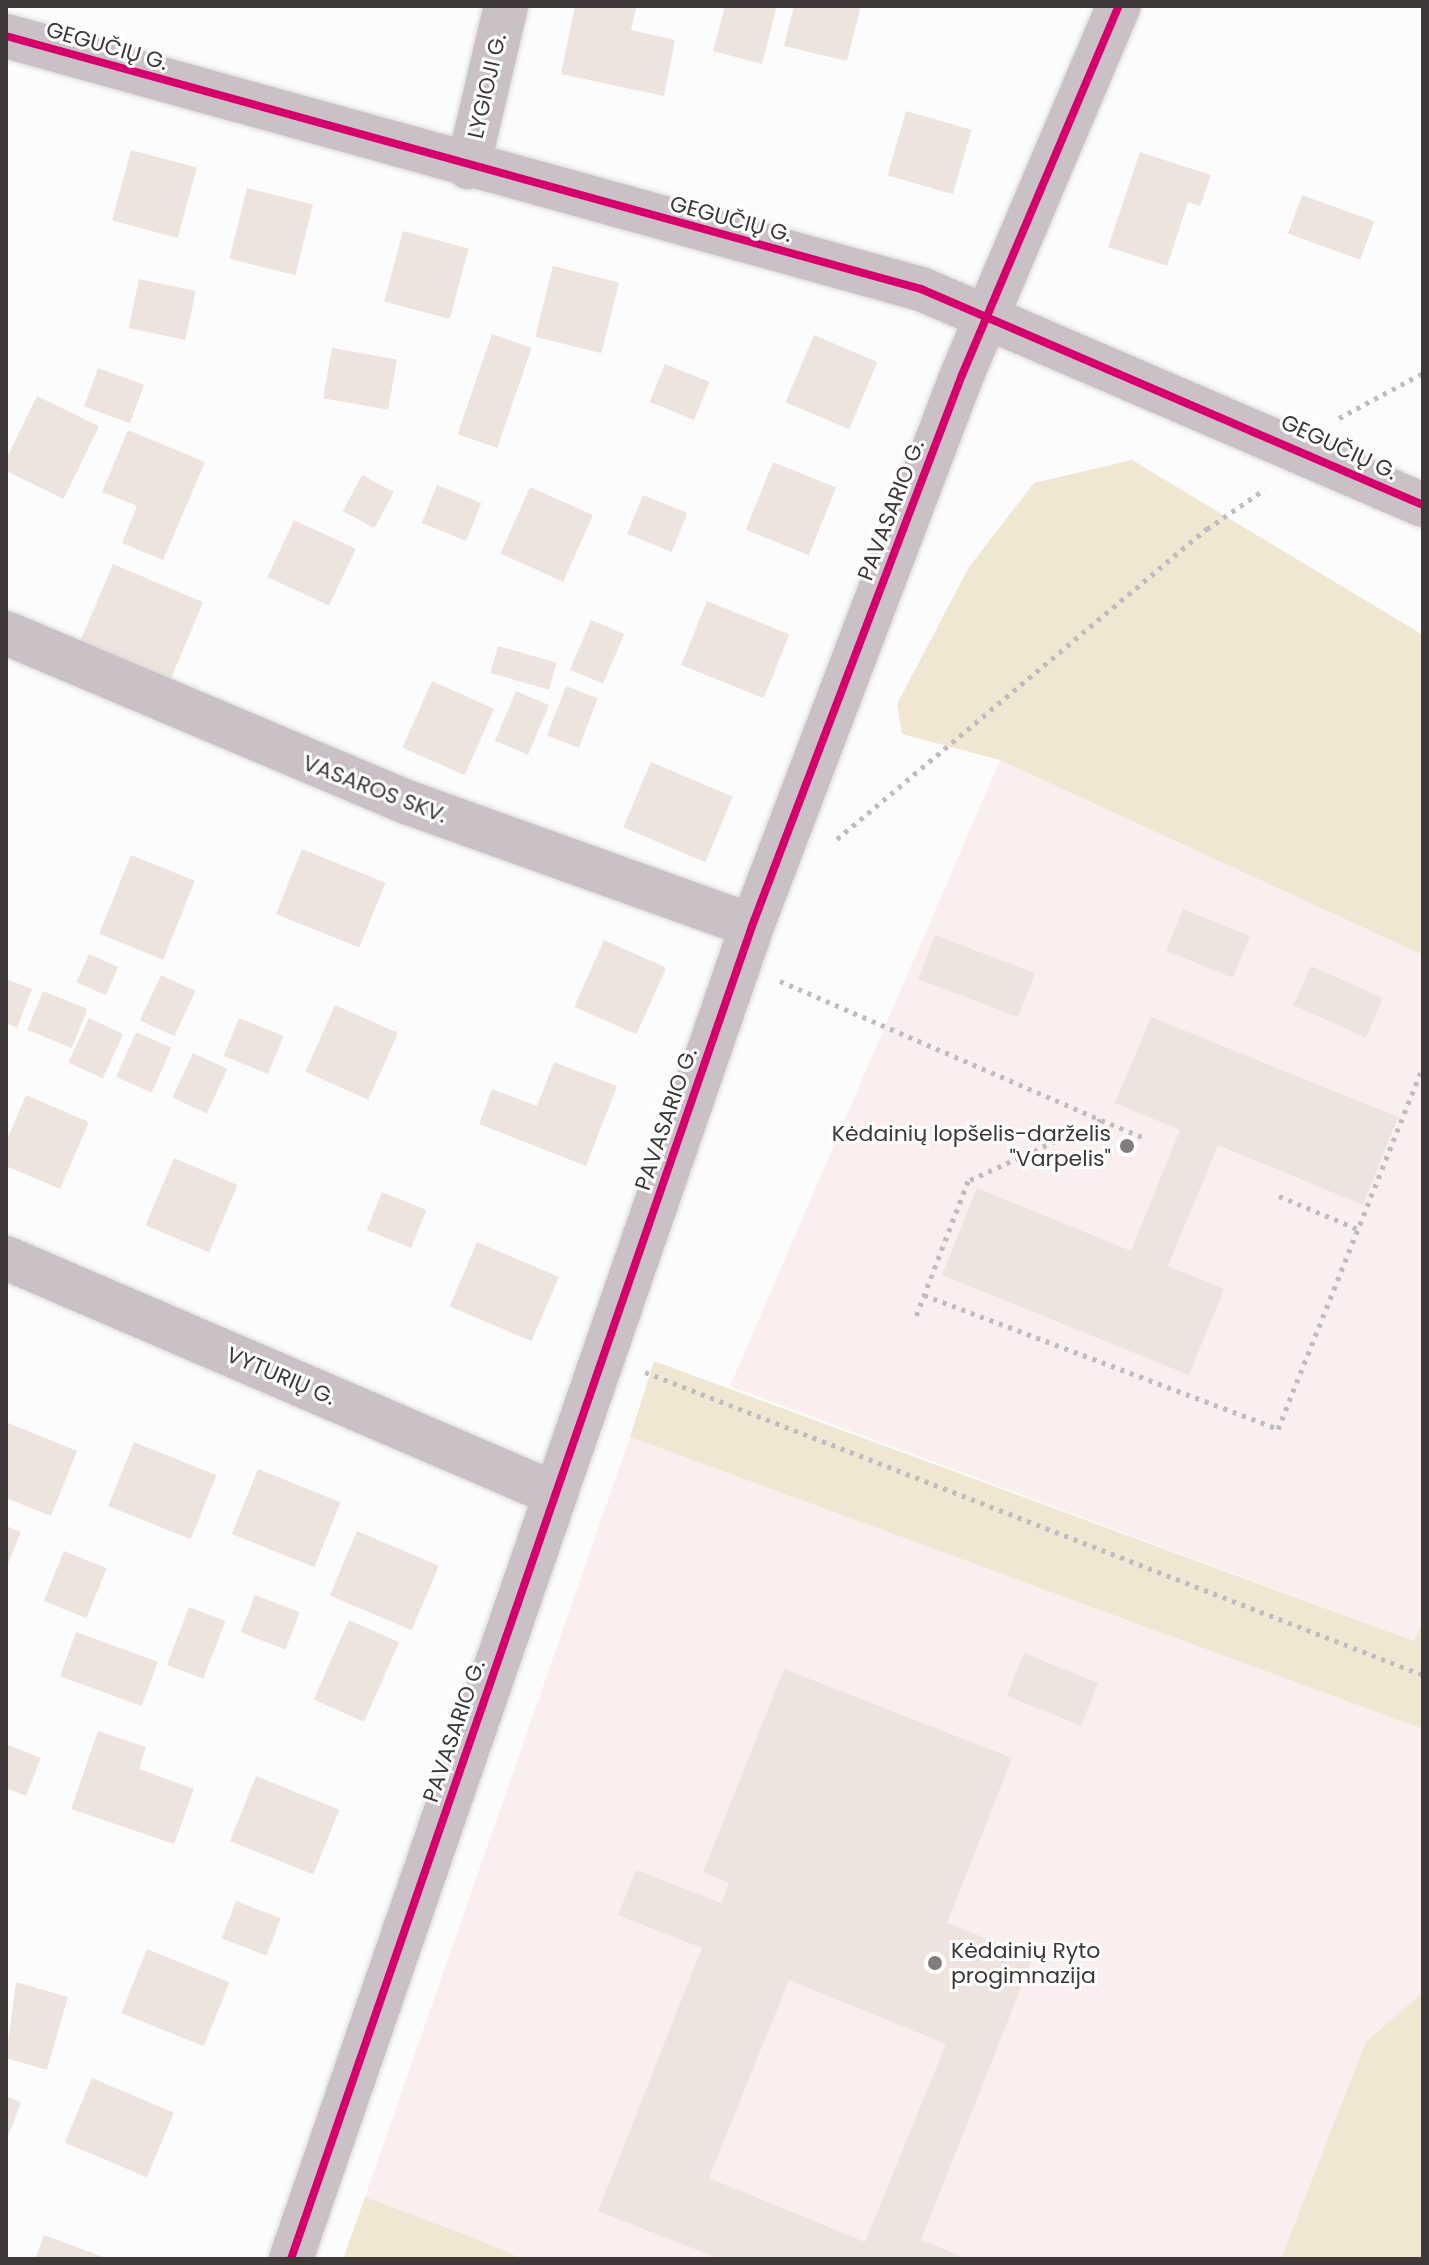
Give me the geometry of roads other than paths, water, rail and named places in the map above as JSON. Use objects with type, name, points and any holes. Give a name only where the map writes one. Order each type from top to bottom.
[{"type":"street","name":"LYGIOJI G.","points":[[468,167],[506,6]]},
{"type":"street","name":"PAVASARIO G.","points":[[291,2259],[772,873],[989,314],[1119,6]]},
{"type":"street","name":"GEGUČIŲ G.","points":[[6,36],[989,314],[1291,444],[1423,505]]},
{"type":"street","name":"VASAROS SKV.","points":[[6,633],[746,944]]},
{"type":"street","name":"VYTURIŲ G.","points":[[6,1258],[555,1494]]},
{"type":"place","name":"Kėdainių lopšelis-darželis \"Varpelis\"","points":[[1127,1146]]},
{"type":"place","name":"Kėdainių Ryto progimnazija","points":[[935,1963]]}]
